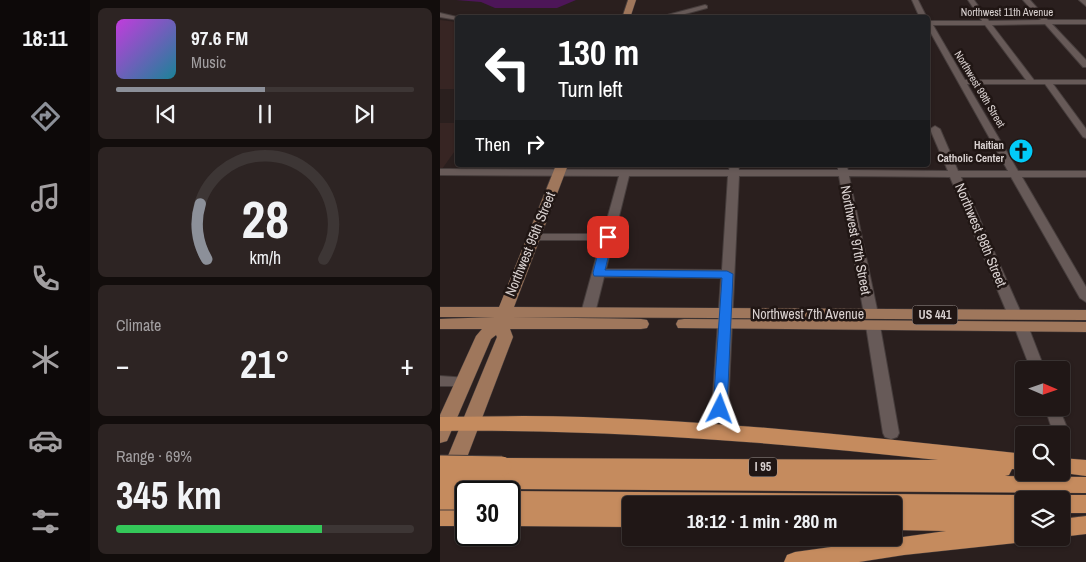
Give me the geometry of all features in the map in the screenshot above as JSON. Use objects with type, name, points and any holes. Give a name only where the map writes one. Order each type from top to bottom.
[{"type":"highway","points":[[442,428],[471,423],[667,429],[806,440],[1015,461]]},
{"type":"highway","name":"I 95","points":[[440,465],[499,473],[1015,469]]},
{"type":"highway","points":[[1070,468],[1086,469]]},
{"type":"highway","points":[[440,481],[499,473],[1086,485]]},
{"type":"highway","points":[[440,500],[455,500]]},
{"type":"highway","points":[[520,500],[1015,504]]},
{"type":"highway","points":[[1070,504],[1086,504]]},
{"type":"highway","points":[[440,517],[455,517]]},
{"type":"highway","points":[[520,518],[622,518]]},
{"type":"highway","points":[[902,520],[1015,522]]},
{"type":"highway","points":[[1070,523],[1086,524]]},
{"type":"highway","points":[[1070,527],[1086,524]]},
{"type":"highway","points":[[795,562],[904,545],[1015,533]]},
{"type":"main road","points":[[627,15],[632,0]]},
{"type":"main road","name":"Northwest 95th Street","points":[[442,428],[484,336],[502,318],[561,168]]},
{"type":"main road","name":"Northwest 7th Avenue","points":[[440,312],[502,318],[872,320],[1018,320],[1086,315]]},
{"type":"main road","name":"Northwest 7th Avenue","points":[[440,324],[588,313],[725,319],[805,325],[872,320]]},
{"type":"main road","name":"Northwest 95th Street","points":[[440,500],[505,337],[502,318]]},
{"type":"main road","name":"Northwest 7th Avenue","points":[[1018,320],[1086,327]]},
{"type":"street","points":[[915,0],[922,15]]},
{"type":"street","points":[[971,0],[1018,66],[1032,82]]},
{"type":"street","points":[[1026,0],[1086,65]]},
{"type":"street","points":[[1082,0],[1086,4]]},
{"type":"street","points":[[673,15],[706,8]]},
{"type":"street","points":[[440,15],[455,18]]},
{"type":"street","name":"Northwest 11th Avenue","points":[[930,23],[1086,22]]},
{"type":"street","name":"Northwest 99th Street","points":[[930,27],[1086,298]]},
{"type":"street","points":[[961,82],[1086,82]]},
{"type":"street","points":[[1047,82],[1086,135]]},
{"type":"street","name":"Northwest 98th Street","points":[[935,129],[1034,361]]},
{"type":"street","points":[[440,172],[561,168],[624,172],[842,169],[955,173],[1086,174]]},
{"type":"street","points":[[720,409],[734,169]]},
{"type":"street","name":"Northwest 97th Street","points":[[842,169],[872,320],[891,433]]},
{"type":"street","points":[[588,313],[624,172]]},
{"type":"street","points":[[534,237],[608,237]]},
{"type":"street","points":[[598,273],[727,274]]},
{"type":"street","points":[[440,382],[463,382]]},
{"type":"shaded area","points":[[456,0],[576,0],[557,8],[495,8],[481,2]]},
{"type":"shaded area","points":[[440,20],[455,22],[455,89],[440,89]]},
{"type":"shaded area","points":[[440,123],[455,123],[455,151],[442,169],[440,169]]},
{"type":"place","name":"Haitian Catholic Center","points":[[1021,151]]},
{"type":"route","points":[[608,237],[598,273],[727,274],[720,409]]}]
